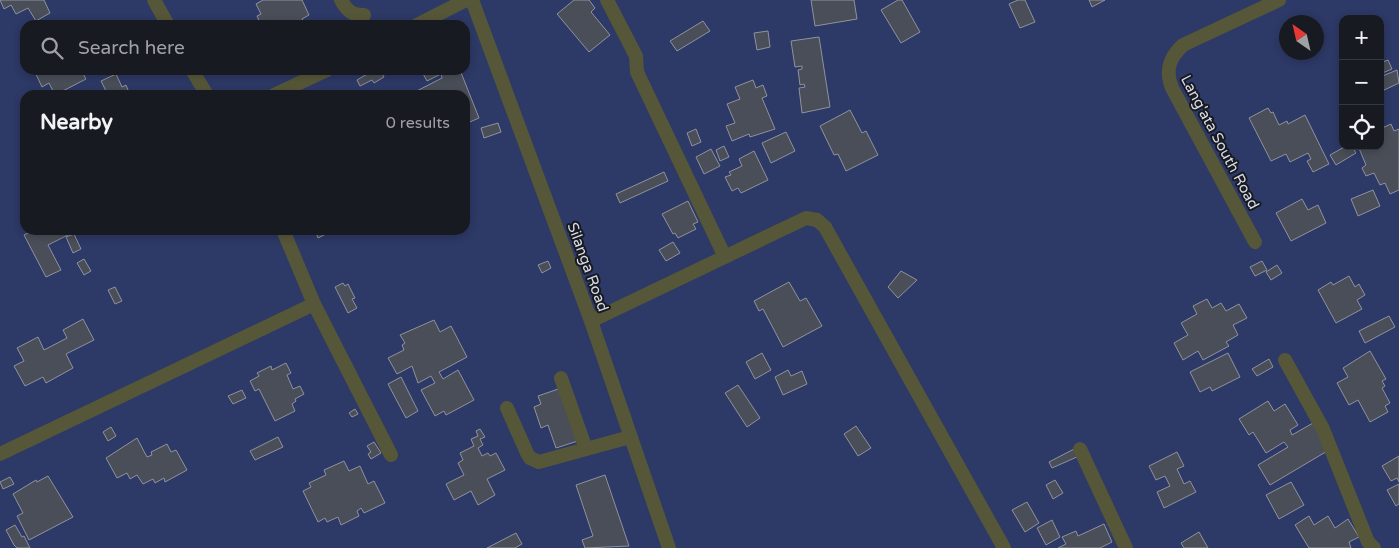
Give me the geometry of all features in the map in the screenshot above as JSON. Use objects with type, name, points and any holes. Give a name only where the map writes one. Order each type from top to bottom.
[{"type":"street","points":[[154,0],[165,20]]},
{"type":"street","points":[[342,0],[348,11],[356,15],[364,15]]},
{"type":"street","points":[[427,20],[466,0]]},
{"type":"street","name":"Silanga Road","points":[[472,0],[590,321],[669,548]]},
{"type":"street","points":[[607,0],[636,56],[637,72],[725,257]]},
{"type":"street","name":"Lang'ata South Road","points":[[1255,242],[1172,88],[1168,70],[1174,53],[1182,45],[1279,0]]},
{"type":"street","points":[[195,75],[204,90]]},
{"type":"street","points":[[284,90],[316,75]]},
{"type":"street","points":[[590,321],[806,218],[817,220],[825,227],[1004,548]]},
{"type":"street","points":[[285,235],[314,304],[391,454]]},
{"type":"street","points":[[0,454],[314,304]]},
{"type":"street","points":[[1285,360],[1323,429],[1368,542],[1374,548]]},
{"type":"street","points":[[561,378],[586,449]]},
{"type":"street","points":[[507,408],[527,454],[534,461],[539,462],[630,437]]},
{"type":"street","points":[[1080,449],[1126,548]]},
{"type":"shaded area","points":[[0,0],[1399,0],[1399,548],[0,548]]},
{"type":"building","points":[[0,0],[44,0],[50,13],[35,20],[28,8],[16,14],[11,5],[4,9]]},
{"type":"building","points":[[263,0],[302,0],[309,15],[302,20],[259,20],[257,16],[261,14],[256,4]]},
{"type":"building","points":[[574,0],[589,0],[595,8],[591,12],[610,35],[589,52],[557,14]]},
{"type":"building","points":[[811,0],[854,0],[857,19],[815,26]]},
{"type":"building","points":[[898,0],[902,0],[920,32],[901,43],[881,10]]},
{"type":"building","points":[[1018,0],[1025,0],[1035,22],[1020,28],[1009,4]]},
{"type":"building","points":[[1089,0],[1105,0],[1092,7]]},
{"type":"building","points":[[703,21],[710,31],[677,51],[670,41]]},
{"type":"building","points":[[768,31],[770,47],[757,50],[754,33]]},
{"type":"building","points":[[819,37],[830,107],[802,113],[799,88],[805,87],[804,84],[800,85],[798,70],[802,69],[802,66],[795,67],[791,41]]},
{"type":"building","points":[[1388,60],[1392,69],[1384,72],[1384,62]]},
{"type":"building","points":[[1397,70],[1399,83],[1384,90],[1384,75]]},
{"type":"building","points":[[36,75],[84,75],[86,79],[65,90],[52,90],[49,83],[42,87]]},
{"type":"building","points":[[116,75],[122,87],[126,85],[128,90],[106,90],[101,81]]},
{"type":"building","points":[[366,75],[383,75],[384,77],[374,83],[372,80],[360,86],[357,80]]},
{"type":"building","points":[[424,75],[439,75],[427,81]]},
{"type":"building","points":[[441,75],[462,75],[468,90],[419,90],[442,78]]},
{"type":"building","points":[[753,80],[756,88],[763,85],[767,96],[762,98],[775,129],[750,137],[749,134],[732,141],[726,126],[735,123],[727,104],[740,99],[735,87]]},
{"type":"building","points":[[470,95],[479,118],[470,122]]},
{"type":"building","points":[[1268,108],[1271,113],[1273,112],[1279,125],[1287,121],[1288,124],[1305,115],[1329,164],[1313,172],[1307,161],[1311,159],[1308,153],[1290,162],[1286,154],[1271,161],[1249,118]]},
{"type":"building","points":[[850,110],[862,133],[866,131],[878,155],[846,171],[838,154],[834,155],[820,126]]},
{"type":"building","points":[[498,123],[501,132],[484,138],[481,128]]},
{"type":"building","points":[[1391,124],[1394,131],[1399,129],[1399,190],[1390,194],[1385,183],[1380,185],[1374,173],[1366,176],[1362,168],[1366,165],[1360,150],[1384,150],[1384,127]]},
{"type":"building","points":[[696,129],[701,142],[692,146],[687,133]]},
{"type":"building","points":[[786,132],[795,151],[771,163],[762,143]]},
{"type":"building","points":[[724,146],[729,157],[720,161],[716,150]]},
{"type":"building","points":[[711,149],[720,166],[704,174],[696,157]]},
{"type":"building","points":[[1339,150],[1354,150],[1356,153],[1336,165],[1330,155]]},
{"type":"building","points":[[754,151],[768,180],[741,193],[738,188],[732,191],[725,177],[731,175],[729,172],[742,166],[739,159]]},
{"type":"building","points":[[664,172],[668,181],[620,203],[616,194]]},
{"type":"building","points":[[1373,190],[1380,206],[1358,216],[1351,199]]},
{"type":"building","points":[[1302,199],[1308,210],[1318,205],[1326,223],[1291,241],[1276,213]]},
{"type":"building","points":[[688,201],[698,222],[693,224],[696,229],[678,238],[675,233],[673,234],[662,214]]},
{"type":"building","points":[[24,235],[68,235],[48,245],[61,270],[46,277]]},
{"type":"building","points":[[74,235],[81,249],[73,253],[66,237]]},
{"type":"building","points":[[673,242],[680,253],[666,261],[659,250]]},
{"type":"building","points":[[84,259],[91,271],[84,275],[77,263]]},
{"type":"building","points":[[548,261],[551,268],[542,273],[538,265]]},
{"type":"building","points":[[1262,261],[1267,270],[1255,276],[1250,267]]},
{"type":"building","points":[[1277,265],[1282,273],[1271,280],[1266,272]]},
{"type":"building","points":[[901,271],[917,280],[898,298],[888,287]]},
{"type":"building","points":[[1349,276],[1355,287],[1359,284],[1365,295],[1357,300],[1362,309],[1336,323],[1318,290],[1331,282],[1333,285]]},
{"type":"building","points":[[789,282],[800,301],[806,298],[822,326],[783,347],[763,309],[759,311],[754,301]]},
{"type":"building","points":[[343,283],[345,286],[348,284],[355,298],[352,299],[357,308],[348,313],[335,287]]},
{"type":"building","points":[[115,287],[122,301],[115,304],[108,290]]},
{"type":"building","points":[[1207,299],[1212,308],[1221,303],[1226,311],[1239,304],[1247,318],[1233,325],[1238,335],[1226,342],[1229,346],[1203,360],[1198,351],[1183,360],[1174,343],[1188,335],[1181,323],[1197,314],[1193,306]]},
{"type":"building","points":[[1389,316],[1395,327],[1365,343],[1359,331]]},
{"type":"building","points":[[83,319],[94,340],[66,354],[73,368],[46,383],[43,377],[25,386],[14,366],[24,361],[17,348],[38,337],[44,350],[67,338],[63,330]]},
{"type":"building","points":[[434,320],[440,332],[451,326],[467,357],[439,372],[443,379],[458,370],[474,400],[446,415],[444,411],[435,416],[421,390],[435,383],[431,376],[418,383],[412,366],[397,374],[388,358],[404,350],[402,345],[405,343],[400,335]]},
{"type":"building","points":[[1370,351],[1386,379],[1382,381],[1385,386],[1382,388],[1390,403],[1385,406],[1388,412],[1370,422],[1358,400],[1349,405],[1337,383],[1348,377],[1343,368]]},
{"type":"building","points":[[762,353],[771,370],[755,379],[746,362]]},
{"type":"building","points":[[1228,353],[1240,377],[1212,391],[1210,387],[1200,392],[1190,372]]},
{"type":"building","points":[[1269,359],[1273,367],[1257,376],[1252,369]]},
{"type":"building","points":[[286,363],[291,373],[287,375],[293,389],[300,386],[304,394],[295,399],[296,401],[292,404],[295,411],[275,421],[259,389],[255,391],[250,381],[259,376],[257,373],[271,366],[272,370]]},
{"type":"building","points":[[788,370],[791,376],[802,371],[807,384],[783,395],[775,377]]},
{"type":"building","points":[[401,377],[418,411],[406,418],[388,384]]},
{"type":"building","points":[[738,385],[760,418],[747,427],[725,393]]},
{"type":"building","points":[[564,387],[581,440],[556,448],[548,425],[541,428],[534,407],[541,404],[538,396]]},
{"type":"building","points":[[242,390],[246,398],[233,404],[228,396]]},
{"type":"building","points":[[1268,401],[1274,411],[1285,404],[1298,425],[1290,430],[1292,435],[1313,423],[1329,450],[1270,485],[1258,465],[1288,447],[1284,442],[1266,453],[1253,432],[1249,435],[1239,419]]},
{"type":"building","points":[[355,409],[358,414],[352,417],[349,413]]},
{"type":"building","points":[[856,426],[871,448],[858,456],[844,434]]},
{"type":"building","points":[[111,427],[116,436],[108,441],[103,432]]},
{"type":"building","points":[[480,429],[485,437],[480,439],[483,445],[478,448],[482,456],[488,453],[490,456],[496,453],[505,470],[487,479],[495,495],[478,505],[471,491],[454,500],[446,484],[464,475],[458,463],[463,460],[460,453],[474,446],[471,439],[478,436],[476,431]]},
{"type":"building","points":[[278,437],[283,447],[255,460],[250,451]]},
{"type":"building","points":[[137,438],[147,457],[152,455],[151,452],[167,444],[171,452],[176,450],[187,470],[165,482],[164,478],[155,483],[153,479],[143,484],[137,475],[130,479],[127,473],[117,478],[106,458]]},
{"type":"building","points":[[374,442],[381,453],[371,459],[368,454],[371,452],[367,446]]},
{"type":"building","points":[[1076,448],[1079,456],[1052,468],[1049,462]]},
{"type":"building","points":[[1177,452],[1184,466],[1177,469],[1184,484],[1190,481],[1196,492],[1164,508],[1157,492],[1170,486],[1165,476],[1156,480],[1149,466]]},
{"type":"building","points":[[1399,456],[1399,482],[1397,478],[1391,481],[1382,466]]},
{"type":"building","points":[[344,461],[349,471],[360,466],[368,484],[374,481],[385,503],[364,513],[361,508],[357,511],[359,516],[341,525],[338,517],[327,522],[325,518],[318,522],[303,491],[311,487],[309,483],[326,475],[324,470]]},
{"type":"building","points":[[605,475],[629,546],[585,548],[582,540],[593,536],[576,485]]},
{"type":"building","points":[[48,476],[73,517],[29,540],[17,516],[23,513],[13,494],[36,480],[37,482]]},
{"type":"building","points":[[10,477],[14,484],[3,489],[0,482]]},
{"type":"building","points":[[1055,480],[1063,493],[1053,499],[1046,485]]},
{"type":"building","points":[[1291,482],[1304,505],[1279,519],[1266,495]]},
{"type":"building","points":[[1399,484],[1399,504],[1396,506],[1387,490]]},
{"type":"building","points":[[1027,502],[1039,523],[1025,532],[1012,510]]},
{"type":"building","points":[[1309,516],[1314,525],[1328,516],[1335,528],[1348,519],[1359,537],[1349,542],[1351,548],[1309,548],[1295,525]]},
{"type":"building","points":[[1052,520],[1060,537],[1046,545],[1037,528]]},
{"type":"building","points":[[1104,524],[1112,542],[1100,548],[1058,548],[1066,544],[1062,537],[1076,531],[1078,536]]},
{"type":"building","points":[[15,525],[22,537],[24,536],[30,548],[17,548],[14,545],[6,530]]},
{"type":"building","points":[[1199,532],[1208,548],[1184,548],[1181,543]]},
{"type":"building","points":[[516,533],[522,544],[515,548],[487,548]]}]
